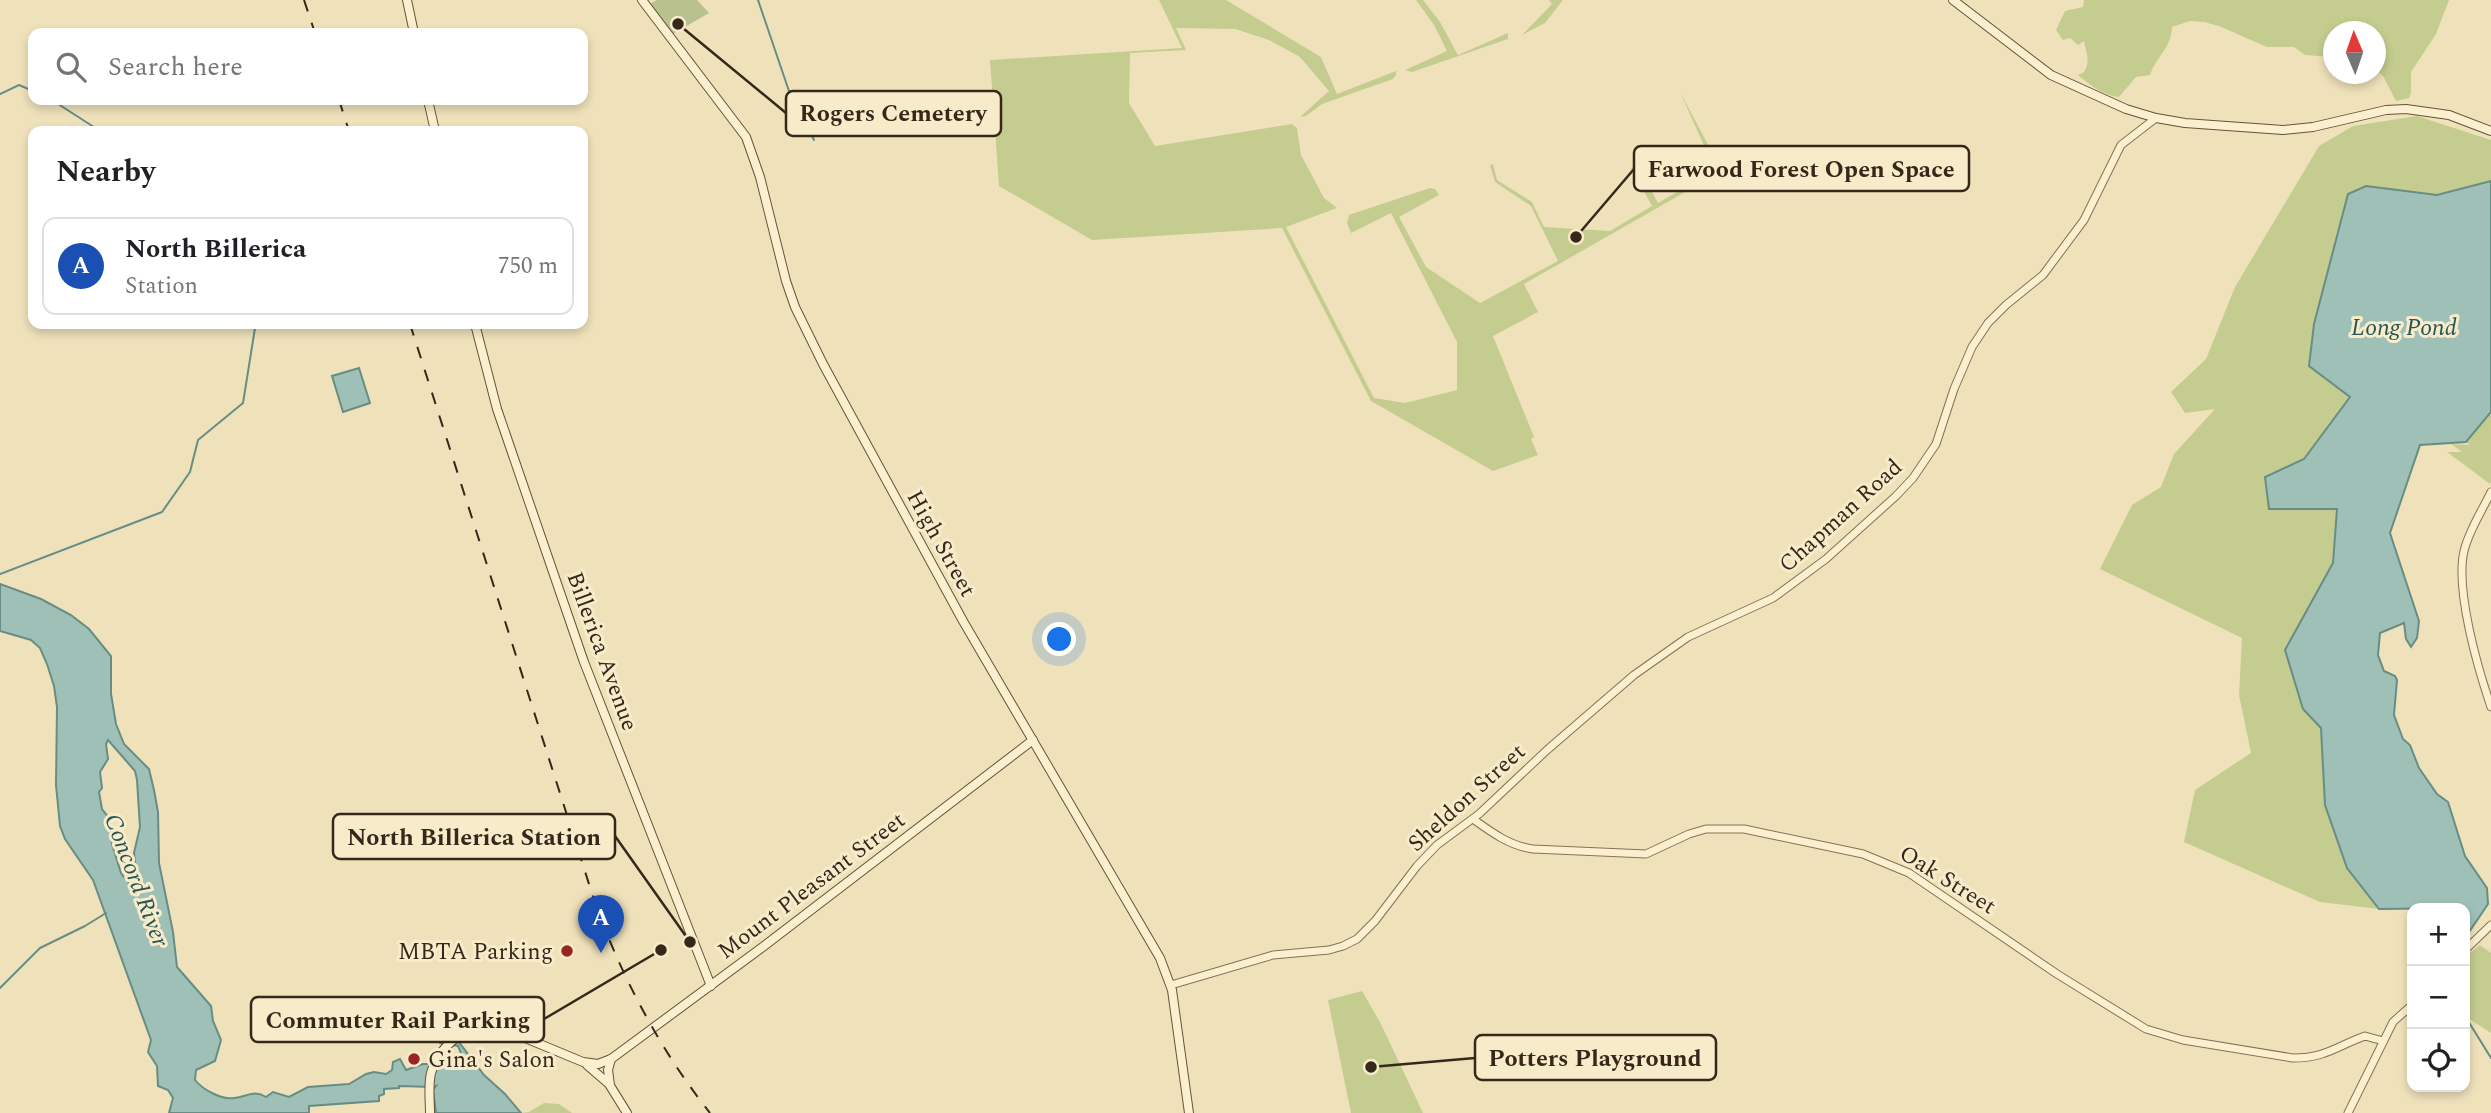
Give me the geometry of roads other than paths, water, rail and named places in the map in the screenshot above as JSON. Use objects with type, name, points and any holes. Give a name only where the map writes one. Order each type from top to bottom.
[{"type":"main road","points":[[407,0],[413,28]]},
{"type":"main road","name":"High Street","points":[[642,0],[746,137],[760,177],[786,281],[795,307],[823,364],[907,522],[1155,950],[1171,985],[1189,1113]]},
{"type":"main road","points":[[1953,0],[2051,75],[2126,109],[2156,118],[2185,123],[2283,130],[2313,127],[2386,110],[2406,109],[2449,116],[2491,131]]},
{"type":"main road","points":[[429,105],[434,126]]},
{"type":"main road","name":"Billerica Avenue","points":[[476,329],[498,409],[584,662],[711,986]]},
{"type":"main road","name":"Mount Pleasant Street","points":[[611,1059],[1033,740]]},
{"type":"main road","points":[[430,1113],[430,1087],[435,1063],[452,1041],[474,1028],[494,1025],[583,1062],[594,1064],[611,1059],[608,1075],[611,1088]]},
{"type":"main road","points":[[583,1062],[611,1088],[627,1113]]},
{"type":"street","name":"Chapman Road","points":[[1738,613],[1773,598],[1826,559],[1913,478],[1936,444],[1954,388],[1972,347],[1988,323],[2043,275],[2084,220],[2120,145],[2156,118]]},
{"type":"street","points":[[2491,492],[2468,539],[2463,554],[2462,574],[2480,676],[2491,707]]},
{"type":"street","name":"Sheldon Street","points":[[1171,985],[1273,955],[1329,950],[1350,943],[1375,921],[1423,859],[1452,832],[1473,819],[1634,675],[1688,637],[1738,613]]},
{"type":"street","name":"Oak Street","points":[[1473,819],[1513,844],[1533,849],[1646,854],[1689,834],[1706,830],[1735,829],[1766,832],[1863,853],[1909,873],[2057,974],[2146,1029],[2183,1040],[2293,1058],[2327,1053],[2365,1036],[2383,1041]]},
{"type":"street","points":[[2470,945],[2491,925]]},
{"type":"street","points":[[2348,1113],[2383,1041],[2398,1016],[2407,1009]]},
{"type":"water","name":"Long Pond","points":[[2491,181],[2491,412],[2466,442],[2420,445],[2390,533],[2419,621],[2417,638],[2411,647],[2406,639],[2404,623],[2380,633],[2378,655],[2384,671],[2395,676],[2397,680],[2394,715],[2403,739],[2410,745],[2419,768],[2437,794],[2448,802],[2465,856],[2487,888],[2488,904],[2470,931],[2470,903],[2407,903],[2407,909],[2379,909],[2347,868],[2325,805],[2321,728],[2303,709],[2285,650],[2333,563],[2337,509],[2269,509],[2265,477],[2304,459],[2350,397],[2309,366],[2314,324],[2348,194],[2366,186],[2437,195]]},
{"type":"water","points":[[359,368],[370,403],[343,412],[332,376]]},
{"type":"water","name":"Concord River","points":[[0,584],[41,599],[71,615],[89,629],[111,656],[111,694],[116,724],[124,744],[149,769],[154,790],[158,812],[159,863],[177,967],[211,1006],[213,1021],[221,1040],[215,1061],[196,1070],[195,1080],[198,1084],[213,1094],[229,1098],[254,1094],[266,1097],[273,1092],[289,1097],[308,1087],[349,1084],[374,1072],[386,1074],[392,1070],[393,1062],[400,1059],[406,1070],[423,1064],[464,1060],[458,1046],[438,1041],[443,1037],[458,1041],[484,1075],[521,1113],[436,1113],[433,1090],[436,1086],[399,1086],[384,1089],[379,1101],[309,1106],[309,1113],[169,1113],[173,1098],[168,1090],[158,1086],[157,1066],[148,1052],[151,1040],[93,880],[65,839],[60,826],[56,785],[57,707],[47,664],[40,648],[31,640],[0,631]],"holes":[[[108,740],[135,771],[140,827],[134,853],[137,882],[135,886],[131,886],[121,873],[112,844],[109,818],[102,809],[99,792],[102,788],[100,772],[108,759]]]},
{"type":"waterway","points":[[758,0],[791,97],[814,140]]},
{"type":"waterway","points":[[0,94],[19,85],[28,89]]},
{"type":"waterway","points":[[60,105],[92,126]]},
{"type":"waterway","points":[[0,574],[162,512],[190,472],[198,440],[243,403],[255,329]]},
{"type":"waterway","points":[[0,988],[40,948],[106,913]]},
{"type":"waterway","points":[[2470,1024],[2491,1058]]},
{"type":"railway","points":[[304,0],[313,28]]},
{"type":"railway","points":[[341,105],[347,126]]},
{"type":"railway","points":[[412,329],[597,909],[632,990],[660,1041],[710,1113]]},
{"type":"place","name":"Rogers Cemetery","points":[[678,24]]},
{"type":"place","name":"Farwood Forest Open Space","points":[[1576,237]]},
{"type":"place","name":"North Billerica Station","points":[[690,942]]},
{"type":"place","name":"Commuter Rail Parking","points":[[661,950]]},
{"type":"place","name":"MBTA Parking","points":[[567,951]]},
{"type":"place","name":"North Billerica","points":[[601,953]]},
{"type":"place","name":"Gina's Salon","points":[[414,1059]]},
{"type":"place","name":"Potters Playground","points":[[1371,1067]]}]
